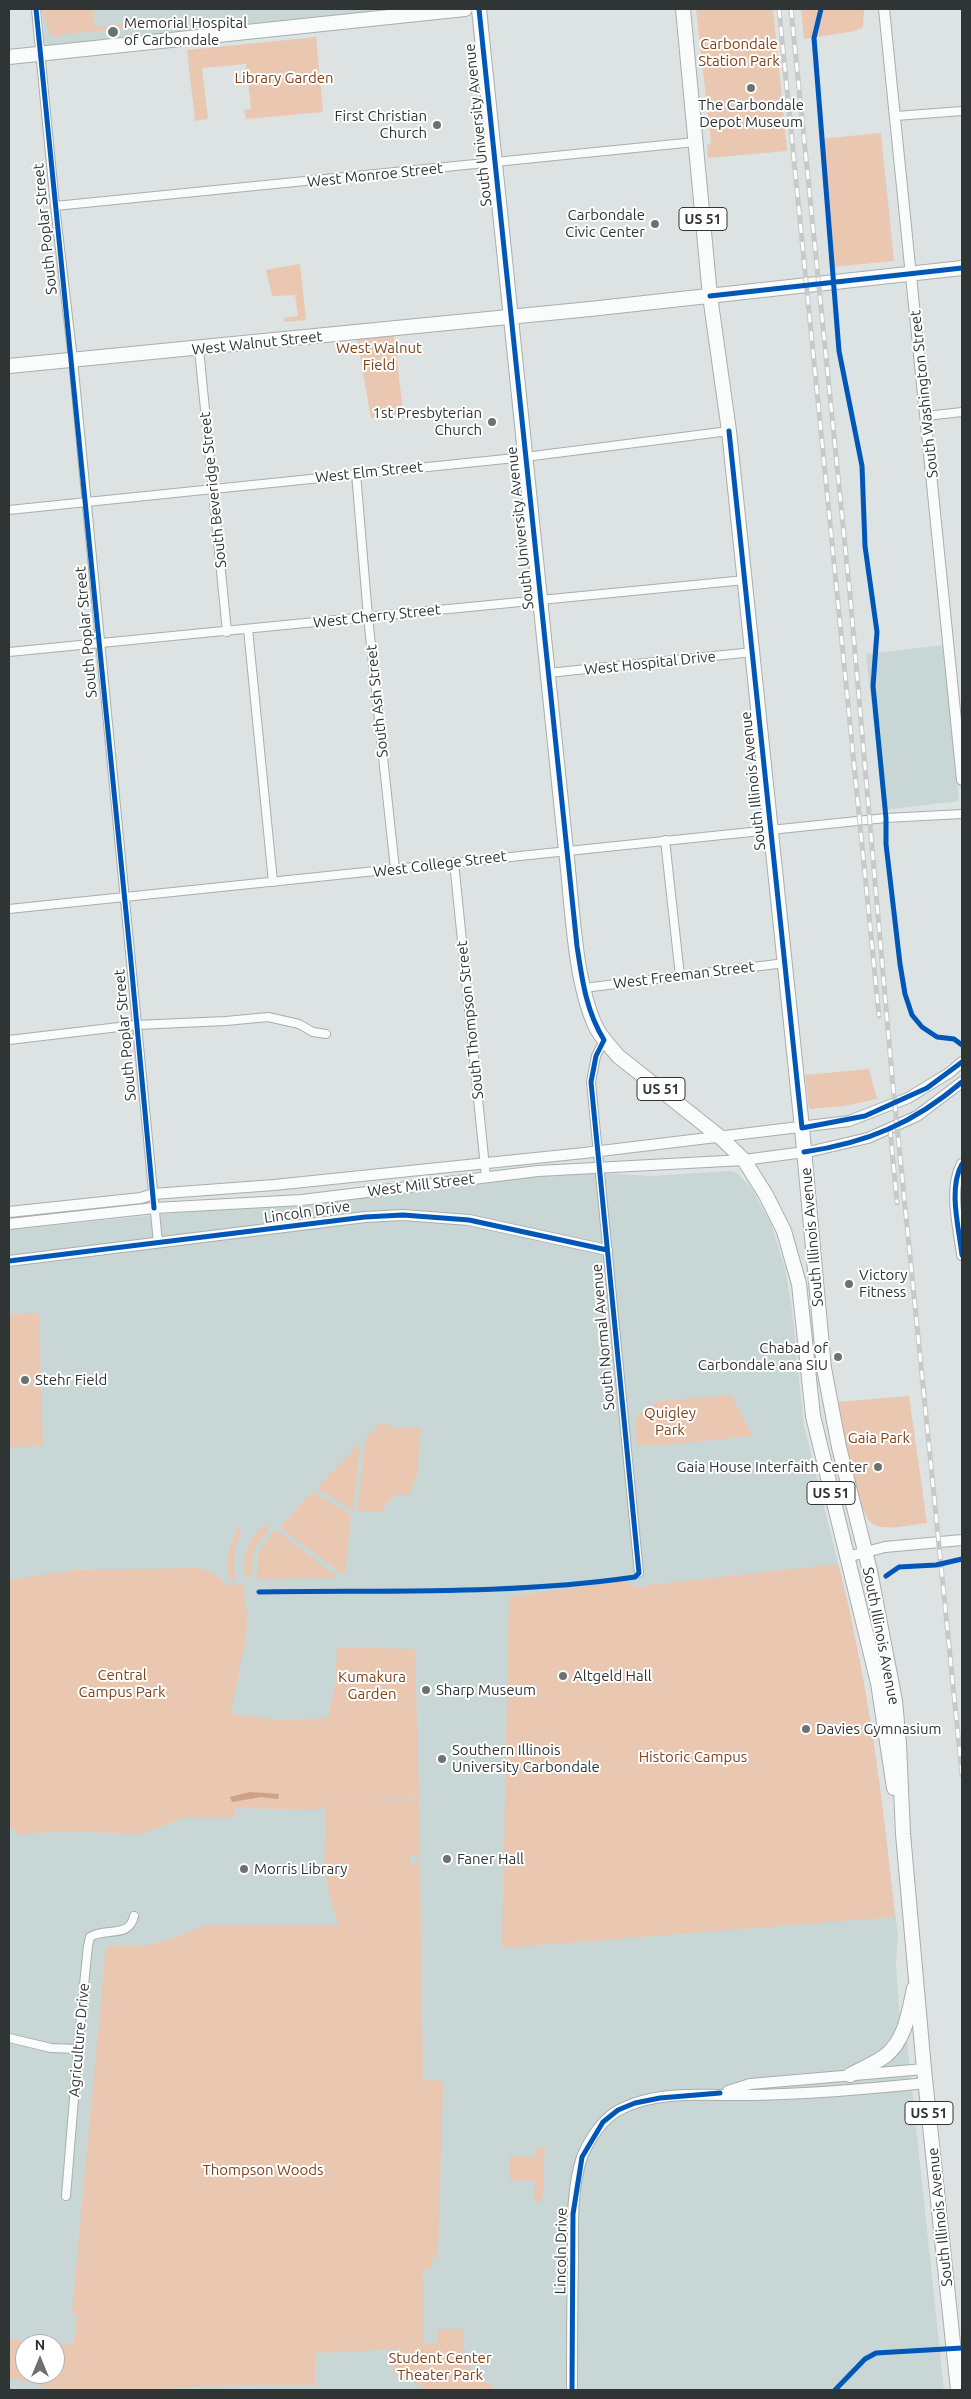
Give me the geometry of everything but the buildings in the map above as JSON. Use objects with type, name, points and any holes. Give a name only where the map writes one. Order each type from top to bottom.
[{"type":"highway","points":[[9,57],[465,9]]},
{"type":"highway","name":"South University Avenue","points":[[479,9],[566,850],[584,988],[595,1025],[604,1040]]},
{"type":"highway","name":"South Illinois Avenue","points":[[683,9],[710,296],[729,431],[785,963],[824,1368],[839,1447],[886,1648],[895,1700],[903,1834],[917,1970],[925,2076],[958,2390]]},
{"type":"highway","name":"West Walnut Street","points":[[9,366],[199,349],[511,317],[962,268]]},
{"type":"highway","name":"South Illinois Avenue","points":[[604,1040],[618,1056],[720,1137],[744,1160],[771,1204],[790,1249],[799,1284],[813,1416],[878,1683],[888,1755],[903,1834]]},
{"type":"highway","points":[[850,2075],[886,2056],[904,2030],[917,1970]]},
{"type":"street","name":"South Poplar Street","points":[[36,9],[158,1242]]},
{"type":"street","name":"South Washington Street","points":[[884,9],[926,416],[959,697],[962,780]]},
{"type":"street","points":[[896,116],[962,111]]},
{"type":"street","name":"West Monroe Street","points":[[55,206],[696,142]]},
{"type":"street","name":"South Beveridge Street","points":[[199,349],[227,632]]},
{"type":"street","points":[[926,416],[962,412]]},
{"type":"street","name":"West Elm Street","points":[[9,510],[525,457],[729,431]]},
{"type":"street","name":"South Ash Street","points":[[356,473],[368,617],[395,869]]},
{"type":"street","name":"West Cherry Street","points":[[9,652],[745,580]]},
{"type":"street","points":[[248,630],[274,882]]},
{"type":"street","name":"West Hospital Drive","points":[[548,673],[752,652]]},
{"type":"street","name":"West College Street","points":[[9,909],[871,819],[962,814]]},
{"type":"street","points":[[665,840],[680,976]]},
{"type":"street","name":"South Thompson Street","points":[[454,862],[486,1177]]},
{"type":"street","name":"West Freeman Street","points":[[584,988],[785,963]]},
{"type":"street","points":[[9,1040],[136,1025],[226,1022],[268,1017],[299,1024],[313,1032],[326,1034]]},
{"type":"street","name":"South Normal Avenue","points":[[604,1040],[596,1056],[591,1082],[639,1573]]},
{"type":"street","name":"West Mill Street","points":[[9,1212],[141,1198],[153,1194],[274,1185],[597,1152],[802,1128],[865,1116],[927,1088],[962,1062]]},
{"type":"street","name":"West Mill Street","points":[[9,1224],[154,1208],[302,1200],[486,1177],[599,1167],[744,1160],[804,1152],[868,1138],[917,1116],[958,1089],[962,1082]]},
{"type":"street","points":[[962,1164],[959,1169],[956,1193],[962,1255]]},
{"type":"street","name":"Lincoln Drive","points":[[9,1261],[365,1217],[403,1215],[469,1220],[608,1250]]},
{"type":"street","points":[[847,1557],[886,1547],[962,1540]]},
{"type":"street","name":"Agriculture Drive","points":[[66,2196],[77,2049],[90,1938],[97,1932],[118,1932],[127,1929],[132,1924],[134,1916]]},
{"type":"street","points":[[9,2038],[51,2048],[77,2049]]},
{"type":"street","points":[[720,2093],[750,2084],[850,2075],[925,2076]]},
{"type":"street","name":"Lincoln Drive","points":[[572,2390],[573,2214],[582,2157],[603,2122],[618,2110],[635,2103],[660,2098],[720,2093],[750,2095],[824,2092],[925,2076]]},
{"type":"shaded area","name":"Memorial Hospital of Carbondale","points":[[42,9],[412,9],[45,47]]},
{"type":"shaded area","points":[[944,645],[959,801],[883,810],[866,654]]},
{"type":"shaded area","name":"Southern Illinois University Carbondale","points":[[730,1171],[737,1173],[751,1187],[771,1224],[785,1268],[792,1310],[804,1426],[849,1608],[873,1737],[898,1936],[896,1962],[900,2023],[907,2041],[944,2390],[9,2390],[9,1230],[572,1172],[653,1176]]},
{"type":"shaded area","points":[[250,1792],[279,1794],[278,1799],[261,1797],[232,1802],[230,1797]]},
{"type":"green space","points":[[41,9],[93,9],[95,27],[170,19],[171,23],[51,36]]},
{"type":"green space","name":"Carbondale Station Park","points":[[696,9],[773,9],[787,151],[708,158],[707,145],[711,143]]},
{"type":"green space","points":[[801,9],[864,9],[863,27],[855,31],[804,39]]},
{"type":"green space","name":"Library Garden","points":[[316,37],[323,112],[246,119],[244,110],[251,109],[246,64],[202,68],[208,119],[195,121],[187,50]]},
{"type":"green space","points":[[881,133],[894,261],[831,267],[819,139]]},
{"type":"green space","points":[[300,264],[306,320],[284,322],[284,318],[298,316],[295,295],[272,296],[266,270]]},
{"type":"green space","name":"West Walnut Field","points":[[394,335],[403,411],[398,415],[371,418],[357,339]]},
{"type":"green space","points":[[869,1069],[877,1099],[844,1106],[809,1109],[805,1075]]},
{"type":"green space","name":"Stehr Field","points":[[39,1313],[43,1446],[9,1447],[9,1314]]},
{"type":"green space","name":"Quigley Park","points":[[731,1395],[753,1436],[654,1446],[637,1445],[635,1417],[659,1401]]},
{"type":"green space","name":"Gaia Park","points":[[909,1396],[927,1523],[892,1527],[879,1526],[873,1524],[867,1517],[855,1487],[837,1402]]},
{"type":"green space","points":[[383,1421],[392,1428],[421,1427],[417,1475],[410,1493],[404,1496],[399,1493],[383,1506],[387,1511],[357,1511],[366,1437]]},
{"type":"green space","points":[[358,1445],[360,1446],[353,1511],[317,1488]]},
{"type":"green space","points":[[313,1492],[351,1515],[345,1576],[279,1527]]},
{"type":"green space","points":[[264,1524],[269,1529],[253,1550],[252,1577],[247,1579],[244,1564],[247,1550],[254,1536]]},
{"type":"green space","points":[[239,1526],[241,1533],[235,1550],[234,1562],[236,1580],[232,1581],[228,1568],[229,1553]]},
{"type":"green space","points":[[273,1531],[279,1532],[335,1575],[335,1578],[257,1579],[258,1554]]},
{"type":"green space","name":"Historic Campus","points":[[838,1564],[849,1607],[866,1695],[885,1828],[895,1917],[502,1948],[509,1597],[623,1581],[640,1588],[648,1585]]},
{"type":"green space","name":"Thompson Woods","points":[[200,1568],[217,1575],[227,1585],[243,1584],[247,1614],[246,1637],[231,1713],[278,1720],[328,1718],[335,1686],[337,1647],[415,1649],[419,1796],[357,1800],[419,1798],[420,1855],[410,1855],[410,1864],[412,1865],[420,1858],[423,2080],[443,2081],[438,2257],[432,2258],[432,2270],[423,2270],[424,2343],[438,2343],[438,2329],[464,2329],[463,2358],[470,2358],[470,2369],[476,2369],[476,2377],[492,2386],[493,2389],[426,2390],[410,2380],[392,2373],[396,2358],[403,2349],[315,2353],[315,2385],[173,2387],[173,2390],[51,2390],[37,2384],[65,2384],[65,2344],[73,2345],[77,2317],[72,2312],[106,1946],[143,1946],[166,1941],[203,1926],[338,1926],[325,1872],[325,1809],[330,1803],[319,1810],[235,1808],[235,1818],[183,1818],[141,1834],[58,1831],[21,1835],[9,1827],[9,1580],[73,1570]]},
{"type":"green space","points":[[537,2147],[545,2147],[542,2202],[534,2202],[535,2181],[509,2180],[509,2156],[535,2157]]},
{"type":"green space","name":"Thompson Woods","points":[[9,2339],[15,2340],[15,2379],[9,2378]]},
{"type":"railway","points":[[779,9],[879,1016]]},
{"type":"railway","points":[[791,9],[850,595],[892,1076],[962,1775]]},
{"type":"railway","points":[[890,1128],[897,1203]]},
{"type":"cycle path","points":[[36,9],[97,608],[154,1208]]},
{"type":"cycle path","points":[[259,1592],[542,1587],[635,1577],[639,1573],[591,1082],[596,1056],[604,1040],[589,1006],[577,946],[479,9]]},
{"type":"cycle path","points":[[821,9],[814,38],[839,351],[862,466],[865,546],[877,632],[873,686],[886,818],[886,844],[900,964],[905,994],[912,1015],[922,1027],[937,1037],[954,1039],[962,1045]]},
{"type":"cycle path","points":[[710,296],[962,268]]},
{"type":"cycle path","points":[[729,431],[802,1128],[865,1116],[927,1088],[962,1062]]},
{"type":"cycle path","points":[[804,1152],[849,1143],[889,1129],[926,1109],[962,1082]]},
{"type":"cycle path","points":[[962,1164],[958,1174],[955,1197],[962,1255]]},
{"type":"cycle path","points":[[9,1261],[365,1217],[403,1215],[469,1220],[607,1250]]},
{"type":"cycle path","points":[[886,1576],[899,1567],[936,1565],[962,1559]]},
{"type":"cycle path","points":[[572,2390],[573,2214],[582,2157],[603,2122],[618,2110],[635,2103],[660,2098],[720,2093]]},
{"type":"cycle path","points":[[835,2390],[865,2359],[876,2353],[962,2348]]},
{"type":"place","name":"Memorial Hospital of Carbondale","points":[[113,32]]},
{"type":"place","name":"The Carbondale Depot Museum","points":[[751,88]]},
{"type":"place","name":"First Christian Church","points":[[437,125]]},
{"type":"place","name":"Carbondale Civic Center","points":[[655,224]]},
{"type":"place","name":"1st Presbyterian Church","points":[[492,422]]},
{"type":"place","name":"Victory Fitness","points":[[849,1284]]},
{"type":"place","name":"Chabad of Carbondale ana SIU","points":[[838,1357]]},
{"type":"place","name":"Stehr Field","points":[[25,1380]]},
{"type":"place","name":"Gaia House Interfaith Center","points":[[878,1467]]},
{"type":"place","name":"Altgeld Hall","points":[[563,1676]]},
{"type":"place","name":"Sharp Museum","points":[[426,1690]]},
{"type":"place","name":"Davies Gymnasium","points":[[806,1729]]},
{"type":"place","name":"Southern Illinois University Carbondale","points":[[442,1759]]},
{"type":"place","name":"Faner Hall","points":[[447,1859]]},
{"type":"place","name":"Morris Library","points":[[244,1869]]},
{"type":"park label","name":"Central Campus Park","points":[[122,1684]]},
{"type":"park label","name":"Kumakura Garden","points":[[372,1686]]},
{"type":"park label","name":"Student Center Theater Park","points":[[440,2366]]}]
